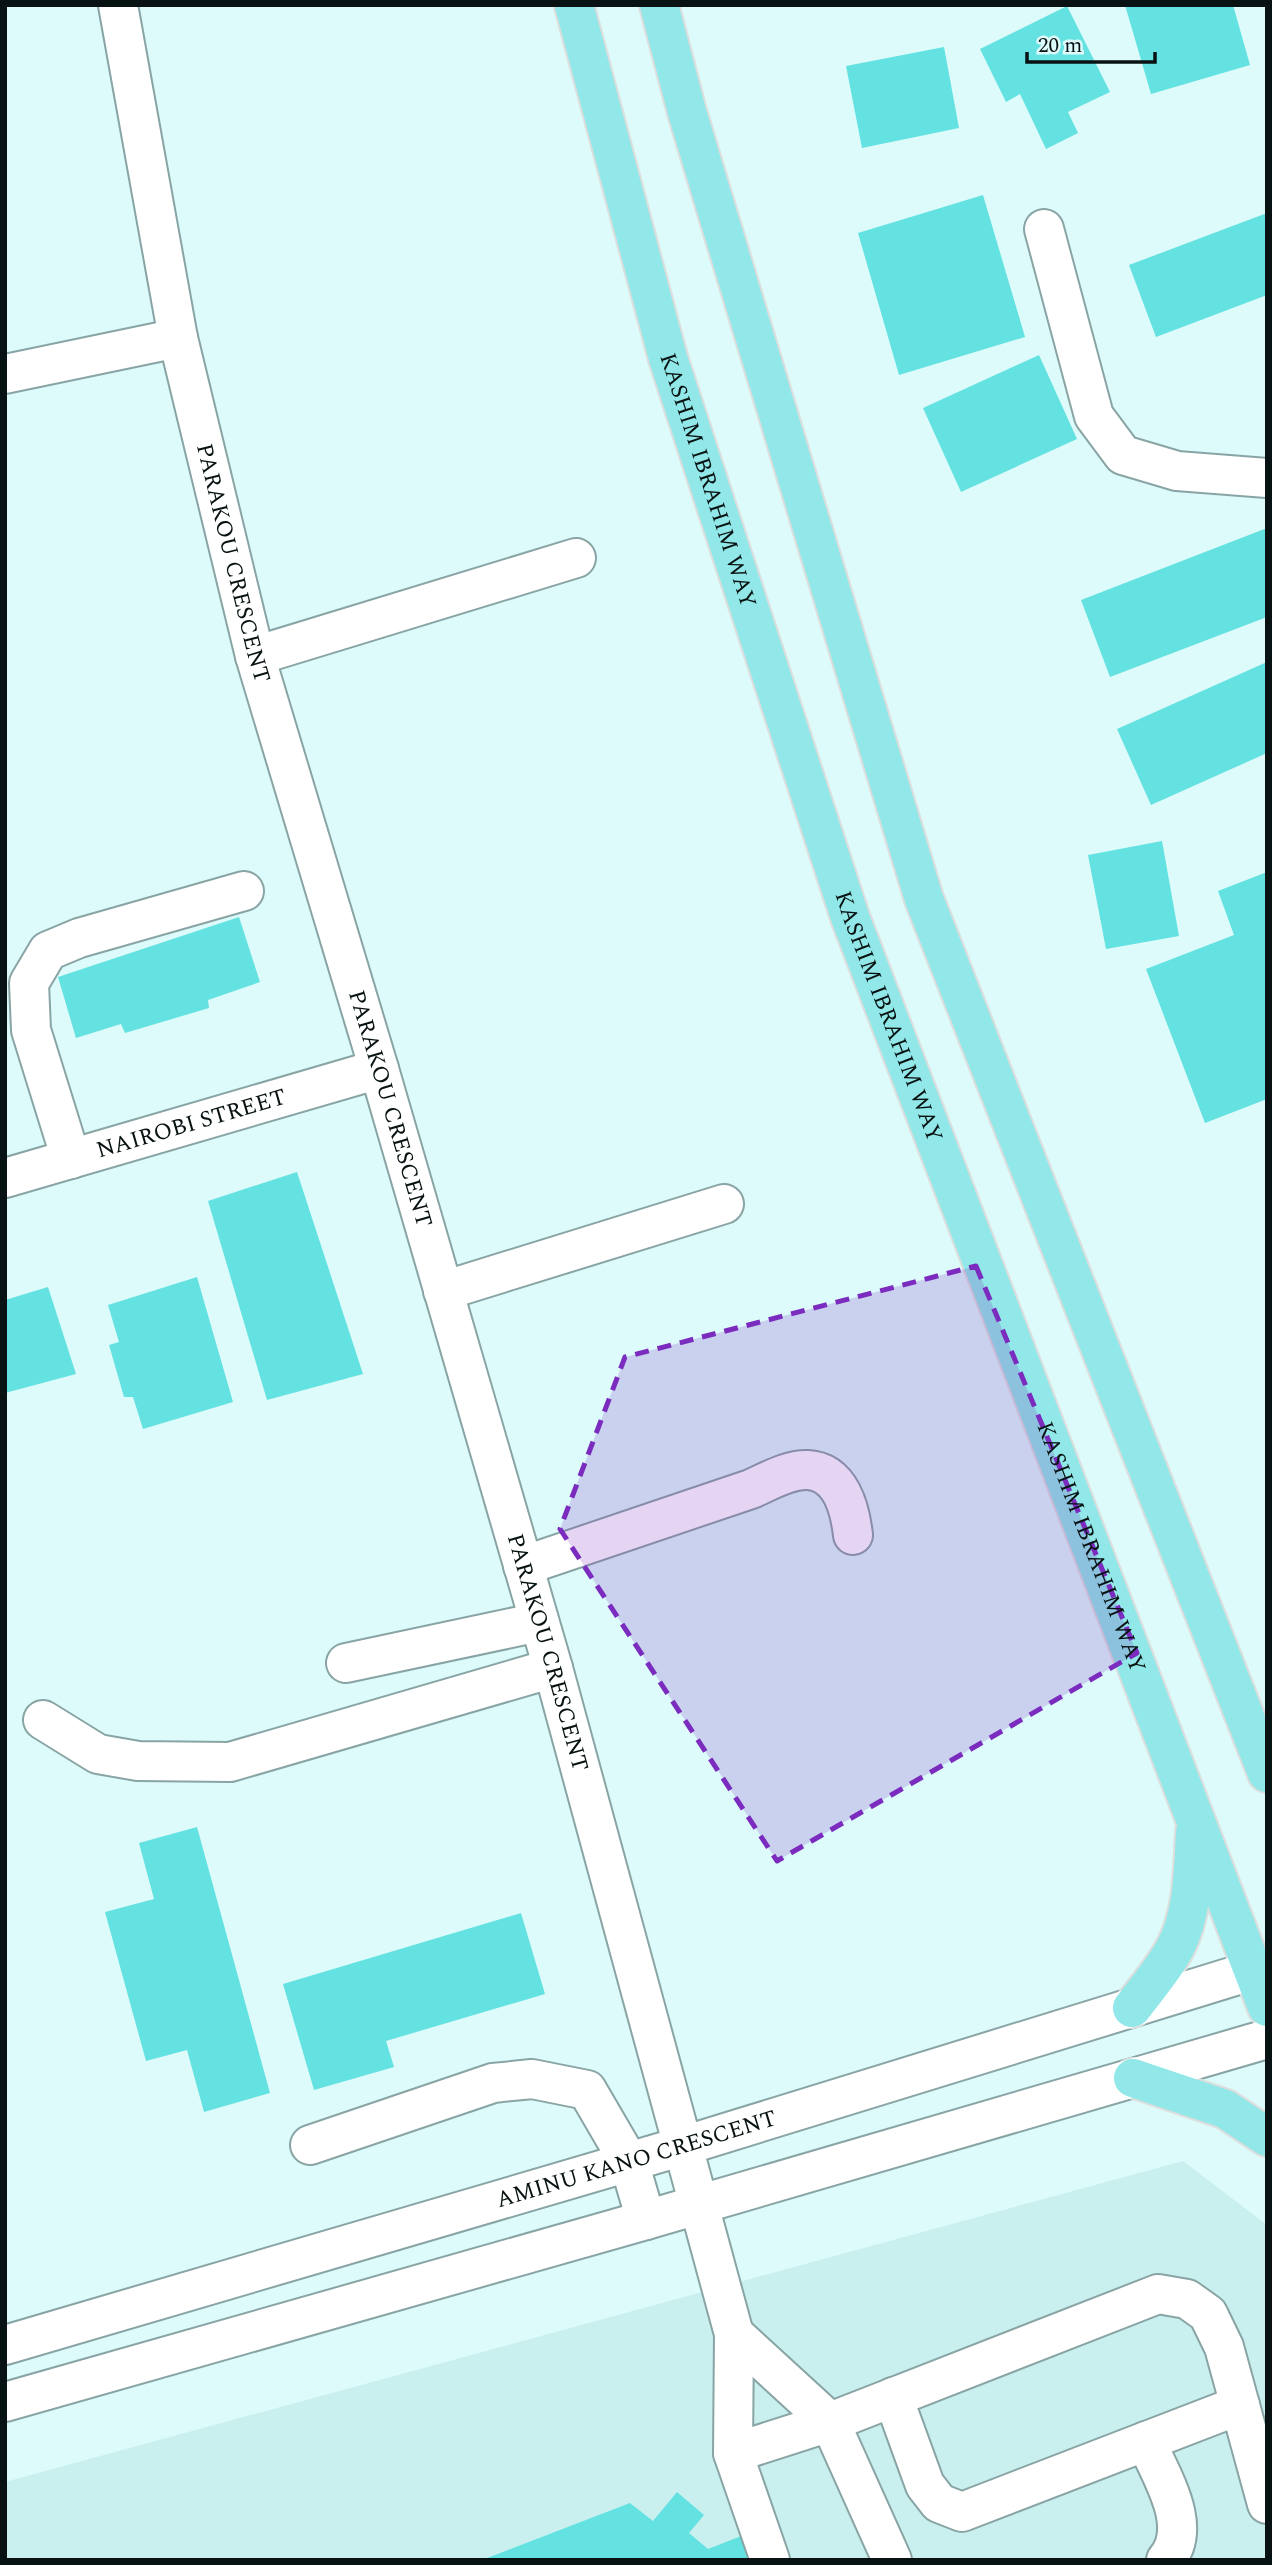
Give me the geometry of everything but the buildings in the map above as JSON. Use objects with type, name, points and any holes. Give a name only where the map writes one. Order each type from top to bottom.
[{"type":"main road","name":"KASHIM IBRAHIM WAY","points":[[574,5],[668,358],[850,917],[1195,1820],[1260,1968],[1267,2007]]},
{"type":"main road","points":[[659,5],[687,112],[924,898],[1267,1773]]},
{"type":"main road","points":[[1132,2008],[1158,1975],[1177,1944],[1191,1893],[1195,1820]]},
{"type":"main road","points":[[1133,2078],[1225,2109],[1267,2137]]},
{"type":"street","name":"PARAKOU CRESCENT","points":[[118,5],[178,338],[255,656],[379,1069],[539,1622],[734,2334],[733,2453],[770,2560]]},
{"type":"street","points":[[1044,229],[1094,416],[1123,454],[1177,471],[1267,478]]},
{"type":"street","points":[[5,374],[178,338]]},
{"type":"street","points":[[255,656],[576,558]]},
{"type":"street","points":[[71,1159],[31,1030],[29,983],[48,951],[79,939],[244,891]]},
{"type":"street","name":"NAIROBI STREET","points":[[5,1178],[379,1069]]},
{"type":"street","points":[[443,1290],[724,1203]]},
{"type":"street","points":[[523,1566],[788,1474],[808,1470],[825,1476],[843,1493],[850,1510],[852,1535]]},
{"type":"street","points":[[346,1663],[539,1622]]},
{"type":"street","points":[[43,1720],[98,1754],[138,1761],[230,1762],[552,1668]]},
{"type":"street","name":"AMINU KANO CRESCENT","points":[[5,2345],[683,2146],[1260,1968]]},
{"type":"street","points":[[5,2402],[646,2220],[1267,2039]]},
{"type":"street","points":[[310,2145],[493,2083],[532,2079],[587,2090],[629,2162],[646,2220]]},
{"type":"street","points":[[733,2453],[830,2422],[1158,2294],[1187,2299],[1208,2314],[1224,2347],[1267,2504]]},
{"type":"street","points":[[734,2334],[830,2422],[892,2560]]},
{"type":"street","points":[[893,2397],[925,2485],[939,2503],[962,2512],[1240,2405]]},
{"type":"street","points":[[1146,2441],[1175,2509],[1178,2539],[1166,2560]]},
{"type":"highlighted area","points":[[976,1266],[1137,1653],[777,1861],[560,1529],[625,1357]]},
{"type":"shaded area","points":[[1183,2161],[1267,2225],[1267,2560],[5,2560],[5,2482]]}]
